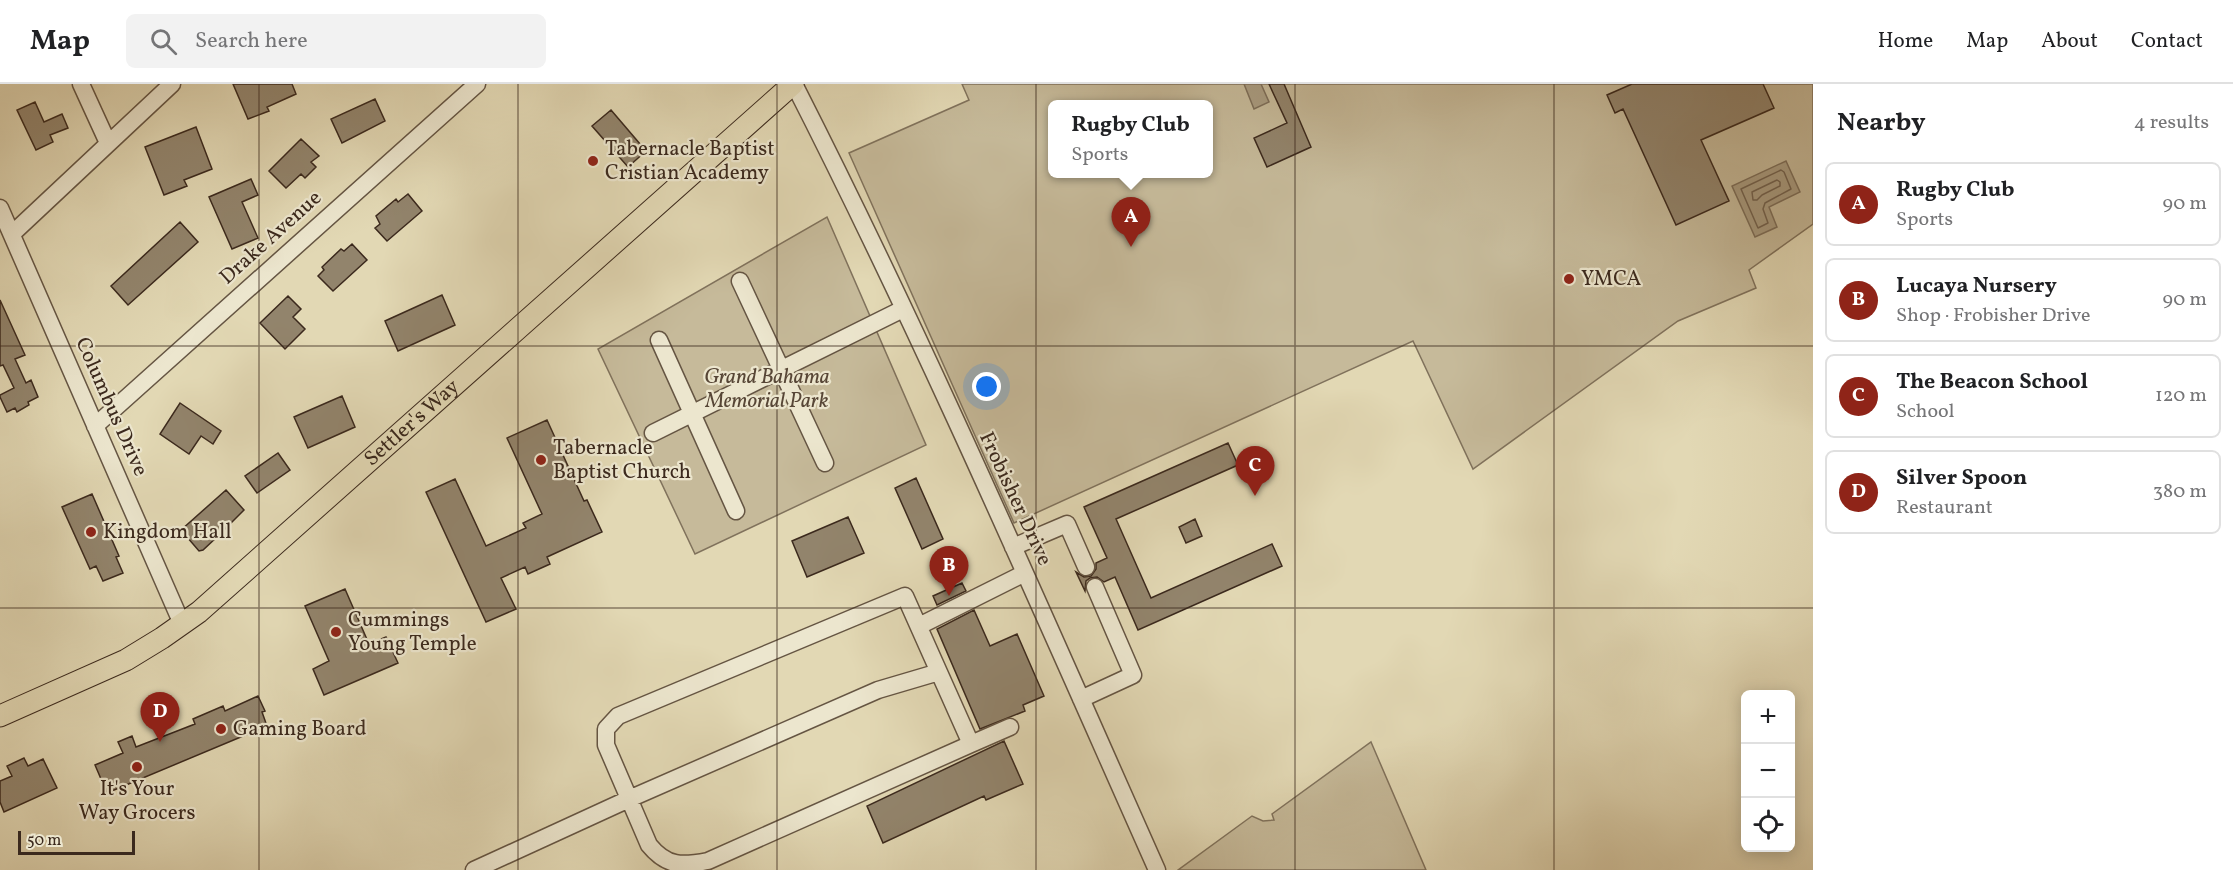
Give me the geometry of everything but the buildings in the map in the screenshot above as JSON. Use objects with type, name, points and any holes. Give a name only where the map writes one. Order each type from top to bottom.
[{"type":"main road","name":"Settler's Way","points":[[0,716],[126,660],[183,624],[245,572],[794,84]]},
{"type":"street","points":[[81,84],[108,143]]},
{"type":"street","points":[[12,234],[172,84]]},
{"type":"street","name":"Drake Avenue","points":[[95,426],[477,84]]},
{"type":"street","name":"Frobisher Drive","points":[[794,84],[840,174],[903,309],[1158,870]]},
{"type":"street","name":"Columbus Drive","points":[[0,208],[183,624]]},
{"type":"street","points":[[740,281],[825,463]]},
{"type":"street","points":[[653,433],[903,309]]},
{"type":"street","points":[[660,340],[736,511]]},
{"type":"street","points":[[1013,547],[1067,524],[1086,567]]},
{"type":"street","points":[[919,626],[1024,573]]},
{"type":"street","points":[[1081,699],[1133,675],[1095,587]]},
{"type":"street","points":[[971,744],[905,596],[618,716],[606,729],[606,745],[649,845],[659,858],[674,863],[692,864],[708,861],[1010,727]]},
{"type":"street","points":[[474,870],[878,690],[939,672]]},
{"type":"green space","points":[[962,84],[1813,84],[1813,224],[1749,270],[1756,288],[1678,321],[1473,469],[1413,341],[1014,523],[849,153],[969,100]]},
{"type":"green space","name":"Grand Bahama Memorial Park","points":[[827,217],[926,445],[695,554],[598,349]]},
{"type":"green space","points":[[1371,742],[1426,870],[1178,870],[1252,816],[1263,821],[1274,820],[1272,814]]},
{"type":"water","points":[[1244,84],[1261,84],[1269,102],[1254,109]]},
{"type":"water","points":[[1786,161],[1800,192],[1769,207],[1777,227],[1755,237],[1732,186]]},
{"type":"place","name":"Tabernacle Baptist Cristian Academy","points":[[593,161]]},
{"type":"place","name":"Rugby Club","points":[[1131,247]]},
{"type":"place","name":"YMCA","points":[[1569,279]]},
{"type":"place","name":"Tabernacle Baptist Church","points":[[541,460]]},
{"type":"place","name":"The Beacon School","points":[[1255,496]]},
{"type":"place","name":"Kingdom Hall","points":[[91,532]]},
{"type":"place","name":"Lucaya Nursery","points":[[949,596]]},
{"type":"place","name":"Cummings Young Temple","points":[[336,632]]},
{"type":"place","name":"Gaming Board","points":[[221,729]]},
{"type":"place","name":"Silver Spoon","points":[[160,742]]},
{"type":"place","name":"It's Your Way Grocers","points":[[137,767]]}]
